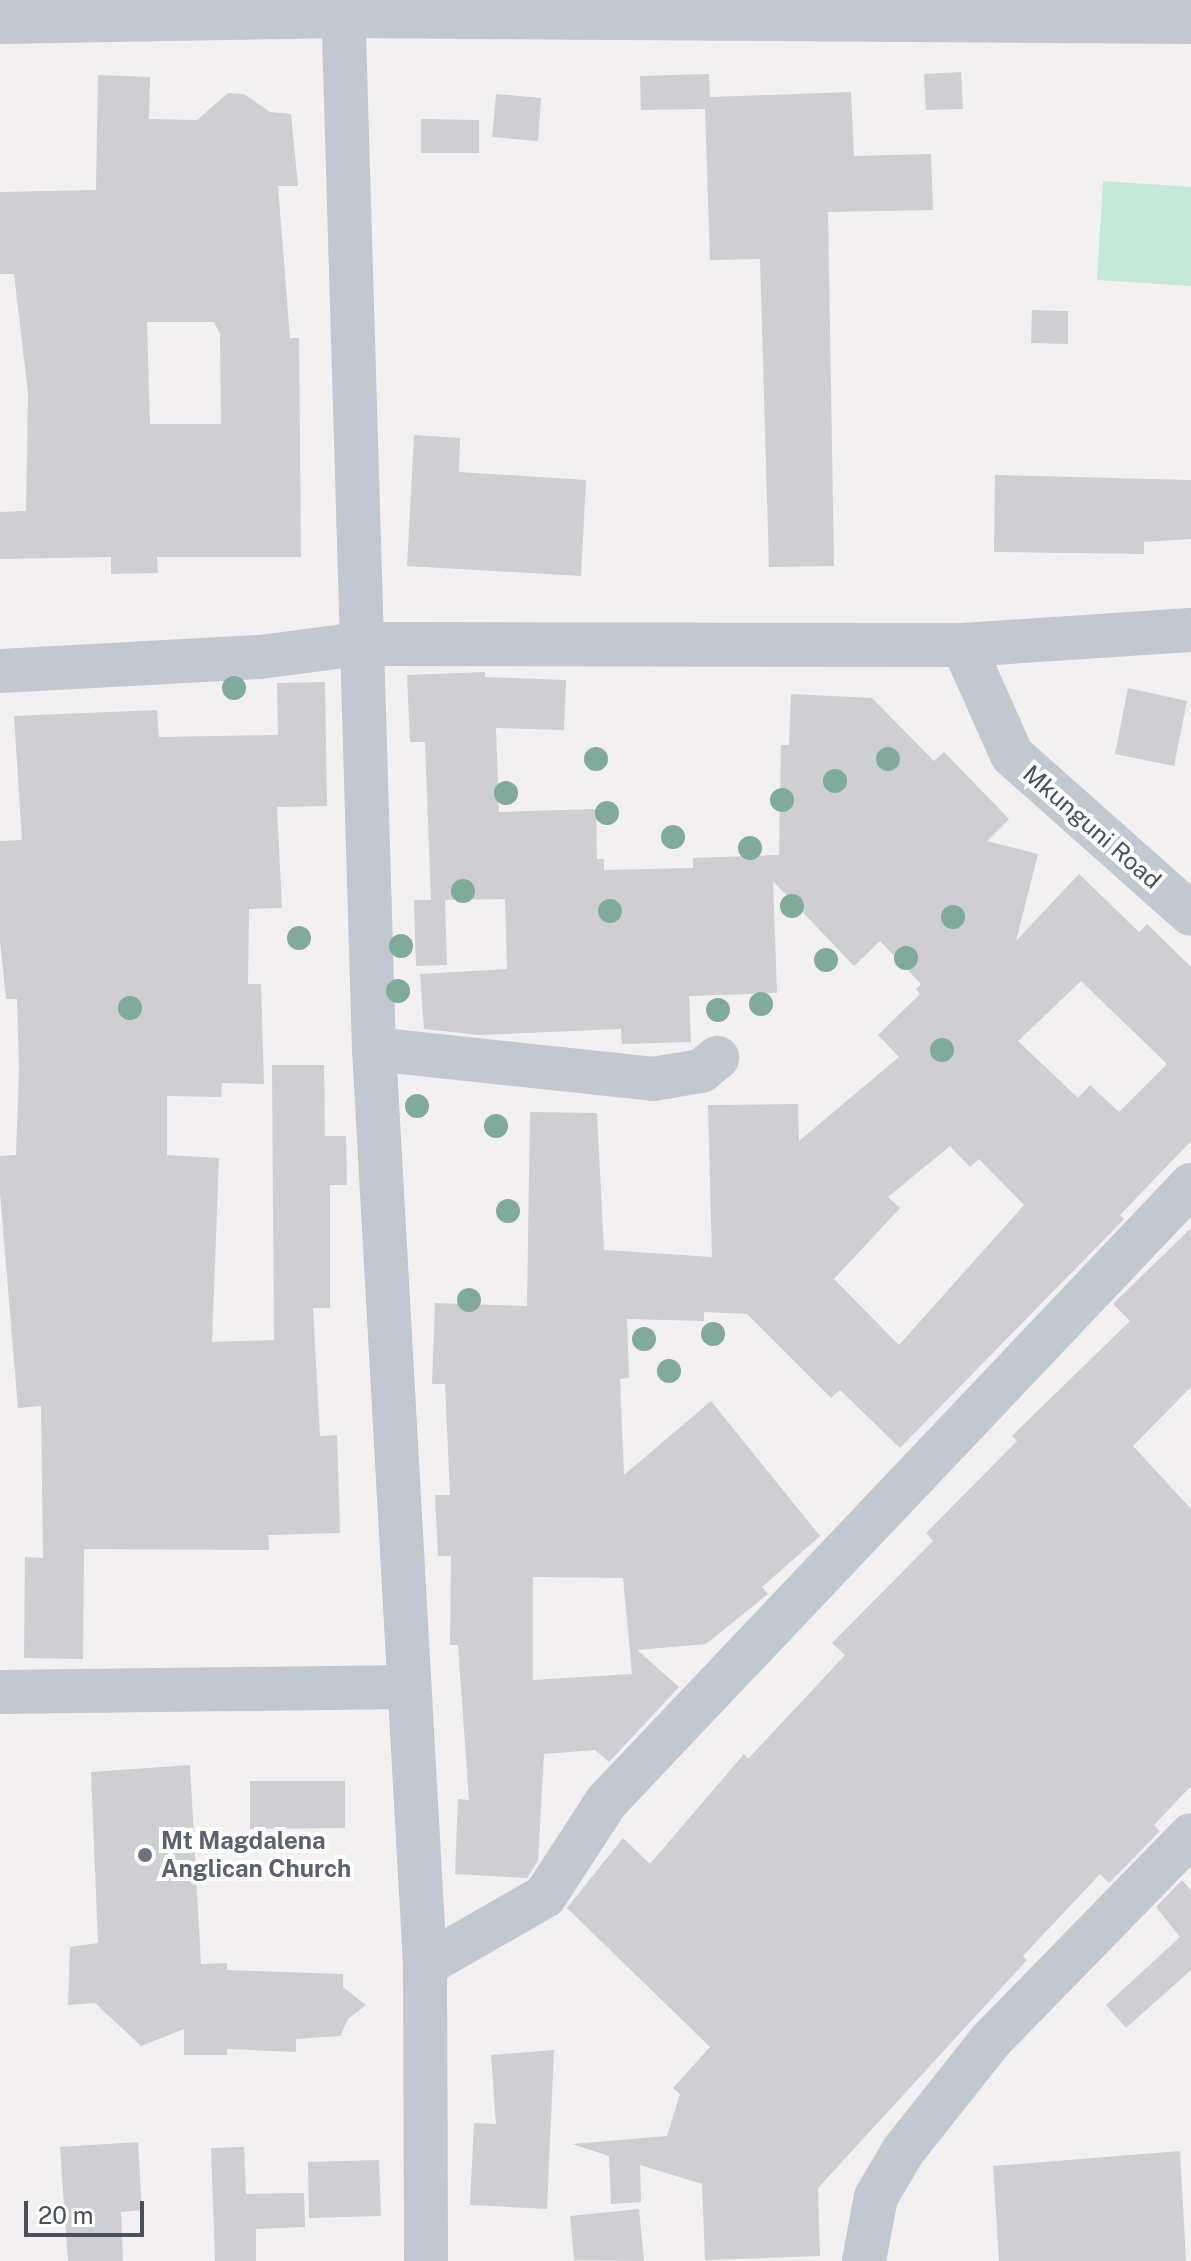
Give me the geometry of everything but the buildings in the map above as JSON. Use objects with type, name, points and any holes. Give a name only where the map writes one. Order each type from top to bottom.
[{"type":"street","points":[[343,8],[359,644],[374,1049],[407,1687],[425,1965],[426,2261]]},
{"type":"street","points":[[0,22],[343,8],[797,11],[1191,22]]},
{"type":"street","points":[[0,671],[260,657],[359,644],[963,645],[1191,630]]},
{"type":"street","name":"Mkunguni Road","points":[[963,645],[1012,755],[1191,914]]},
{"type":"street","points":[[374,1049],[653,1079],[701,1071],[717,1058]]},
{"type":"street","points":[[425,1965],[545,1896],[607,1801],[1191,1185]]},
{"type":"street","points":[[0,1692],[407,1687]]},
{"type":"street","points":[[864,2261],[876,2197],[903,2151],[991,2040],[1191,1835]]},
{"type":"green space","points":[[1103,181],[1191,187],[1191,286],[1097,280]]},
{"type":"place","name":"Mt Magdalena Anglican Church","points":[[145,1855]]}]
